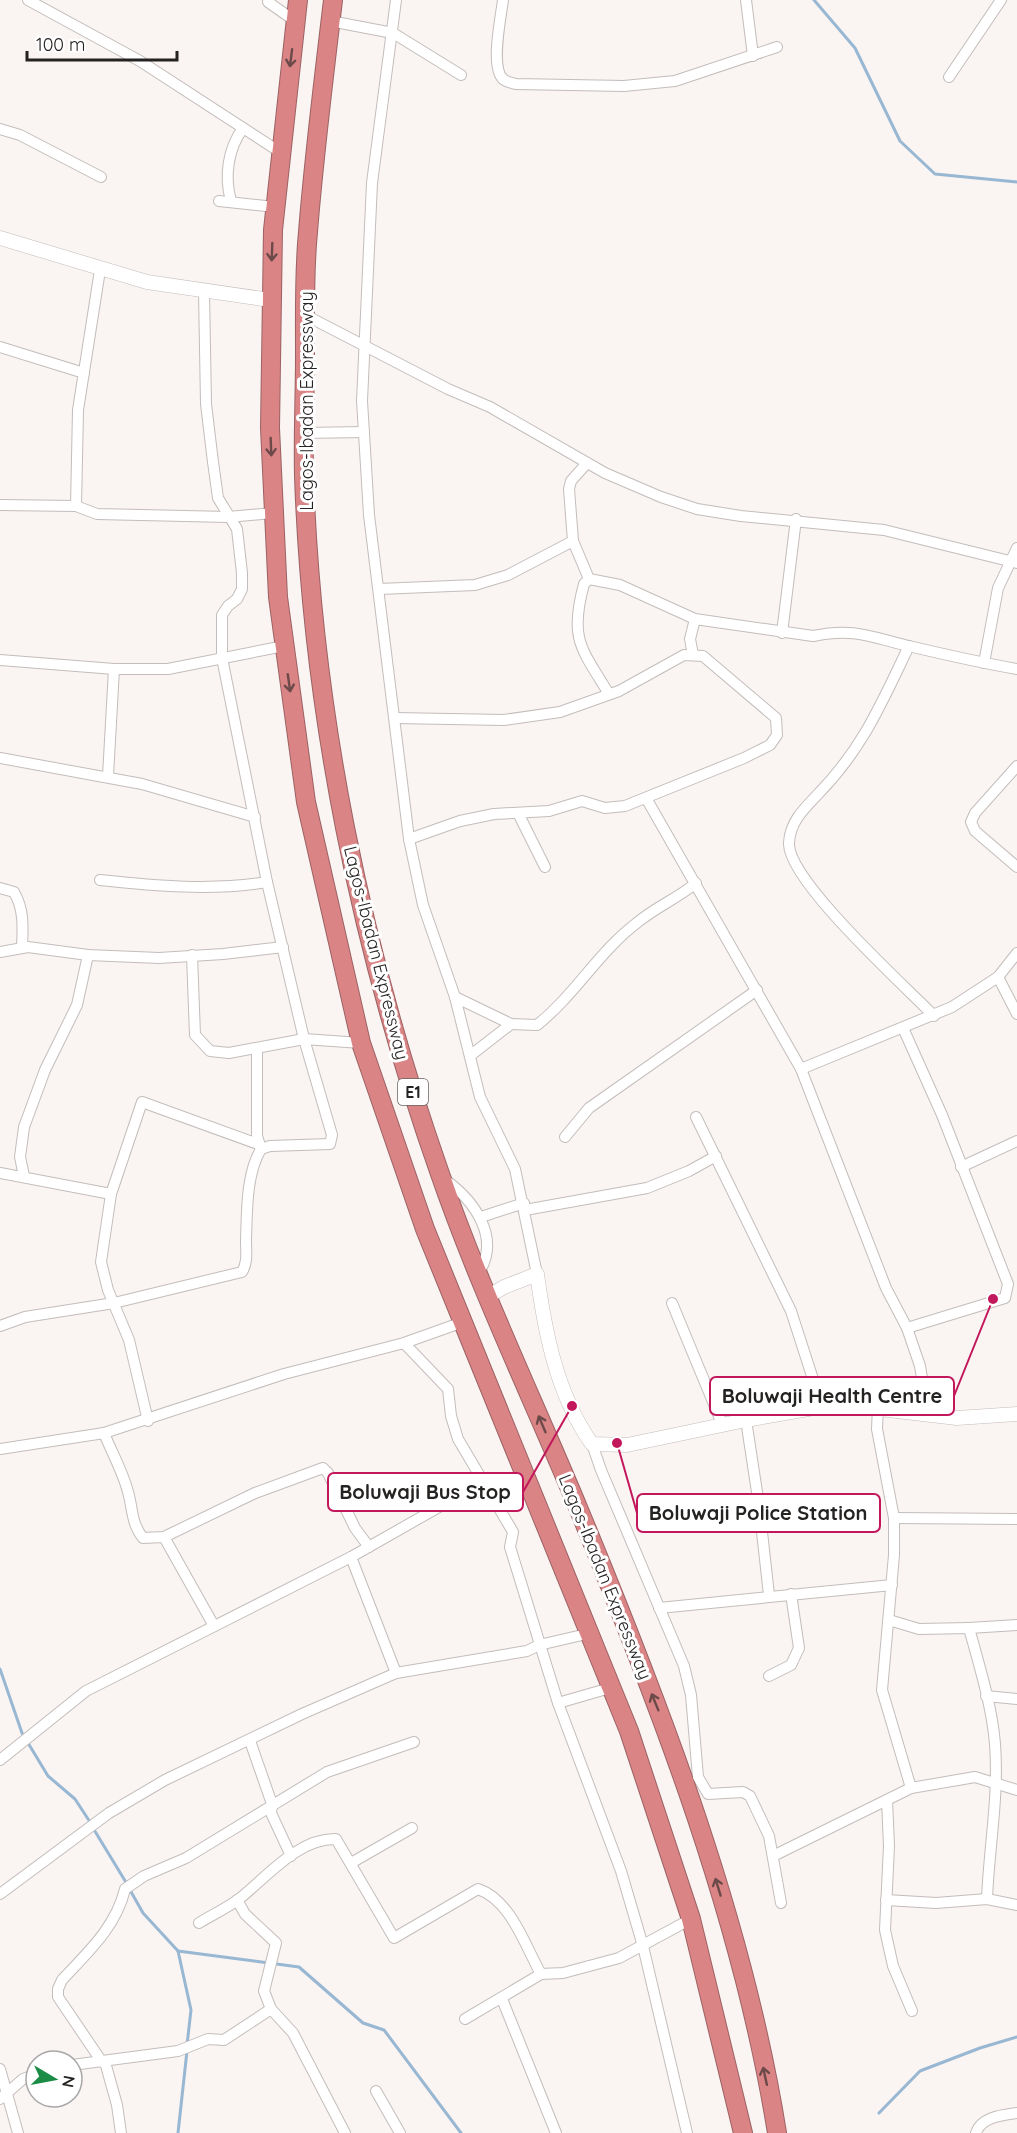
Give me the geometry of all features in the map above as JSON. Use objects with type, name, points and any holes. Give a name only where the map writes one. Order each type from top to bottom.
[{"type":"highway","name":"Lagos-Ibadan Expressway","points":[[298,0],[274,207],[270,300],[273,513],[284,646],[306,802],[361,1043],[425,1228],[591,1633],[609,1688],[629,1731],[691,1919],[743,2133]]},
{"type":"highway","name":"Lagos-Ibadan Expressway","points":[[333,0],[307,236],[304,477],[318,659],[353,868],[404,1065],[440,1176],[487,1297],[579,1510],[661,1716],[725,1912],[754,2024],[777,2133]]},
{"type":"street","points":[[28,0],[140,61],[280,152]]},
{"type":"street","points":[[396,0],[372,183],[363,343],[364,432],[369,515],[409,838],[423,905],[455,997],[480,1097],[515,1169],[525,1206],[543,1320],[556,1370],[576,1420],[592,1444],[684,1666],[689,1685],[698,1777],[708,1794],[743,1792],[750,1796],[769,1836],[781,1903]]},
{"type":"street","points":[[503,0],[497,51],[499,72],[504,80],[516,84],[624,86],[675,81],[777,47]]},
{"type":"street","points":[[746,0],[753,56]]},
{"type":"street","points":[[949,77],[1000,0]]},
{"type":"street","points":[[268,2],[295,21]]},
{"type":"street","points":[[330,21],[393,33],[461,75]]},
{"type":"street","points":[[231,201],[227,186],[227,172],[233,141],[243,128]]},
{"type":"street","points":[[0,129],[20,135],[101,177]]},
{"type":"street","points":[[219,201],[274,207]]},
{"type":"street","points":[[0,238],[100,270],[147,282],[270,300]]},
{"type":"street","points":[[76,506],[78,410],[100,270]]},
{"type":"street","points":[[148,1421],[129,1340],[101,1262],[111,1194],[142,1102],[260,1147],[330,1144],[332,1135],[304,1039],[267,882],[222,658],[222,615],[237,599],[242,589],[241,551],[237,529],[218,498],[208,416],[204,292]]},
{"type":"street","points":[[305,315],[448,389],[490,407],[587,463],[661,497],[697,509],[741,516],[796,519],[884,530],[1015,562]]},
{"type":"street","points":[[0,347],[84,374]]},
{"type":"street","points":[[304,433],[364,432]]},
{"type":"street","points":[[587,463],[572,481],[569,489],[573,541],[590,579]]},
{"type":"street","points":[[0,505],[76,506],[88,513],[97,514],[228,517],[273,513]]},
{"type":"street","points":[[782,633],[796,519]]},
{"type":"street","points":[[379,589],[475,585],[508,575],[573,541]]},
{"type":"street","points":[[984,663],[998,588],[1004,572],[1015,562],[1017,548]]},
{"type":"street","points":[[590,579],[620,585],[695,619],[813,636],[832,632],[861,632],[909,646],[1017,669]]},
{"type":"street","points":[[590,579],[584,584],[575,628],[578,643],[609,694]]},
{"type":"street","points":[[693,655],[690,639],[695,619]]},
{"type":"street","points":[[0,660],[114,669],[168,669],[284,646]]},
{"type":"street","points":[[909,646],[860,744],[817,795],[805,805],[790,832],[788,846],[804,878],[836,916],[934,1016]]},
{"type":"street","points":[[395,718],[504,720],[560,712],[609,694],[684,655],[703,656],[776,718],[777,735],[770,746],[625,806],[605,808],[582,801],[549,811],[494,814],[460,821],[409,838]]},
{"type":"street","points":[[108,776],[114,669]]},
{"type":"street","points":[[0,758],[108,776],[255,817]]},
{"type":"street","points":[[1017,766],[975,813],[971,822],[975,831],[1017,867]]},
{"type":"street","points":[[646,798],[801,1069],[886,1288],[907,1328],[920,1366],[928,1415]]},
{"type":"street","points":[[518,813],[545,867]]},
{"type":"street","points":[[100,880],[162,887],[246,886],[267,882]]},
{"type":"street","points":[[455,997],[511,1024],[537,1025],[638,921],[680,896],[696,883]]},
{"type":"street","points":[[0,888],[14,892],[18,899],[23,920],[22,947]]},
{"type":"street","points":[[0,952],[22,947],[88,955],[159,958],[283,947]]},
{"type":"street","points":[[801,1069],[934,1016],[998,977],[1017,953]]},
{"type":"street","points":[[24,1176],[20,1157],[24,1127],[45,1070],[77,1005],[88,955]]},
{"type":"street","points":[[192,955],[195,1035],[210,1050],[218,1052],[257,1048],[304,1039],[361,1043]]},
{"type":"street","points":[[998,977],[1017,1014]]},
{"type":"street","points":[[565,1137],[589,1108],[757,990]]},
{"type":"street","points":[[471,1055],[511,1024]]},
{"type":"street","points":[[903,1028],[942,1115],[1007,1278],[1005,1298],[907,1328]]},
{"type":"street","points":[[0,1326],[25,1317],[114,1303],[242,1272],[247,1265],[247,1218],[252,1172],[260,1147],[257,1048]]},
{"type":"street","points":[[696,1117],[791,1311],[822,1407]]},
{"type":"street","points":[[961,1167],[1017,1141]]},
{"type":"street","points":[[481,1217],[525,1206],[647,1188],[689,1171],[716,1156]]},
{"type":"street","points":[[0,1173],[111,1194]]},
{"type":"street","points":[[440,1176],[465,1196],[481,1217],[488,1246],[486,1263],[478,1274]]},
{"type":"street","points":[[487,1297],[504,1287],[537,1274]]},
{"type":"street","points":[[672,1303],[723,1426]]},
{"type":"street","points":[[0,1449],[104,1433],[148,1421],[284,1374],[404,1343],[463,1322]]},
{"type":"street","points":[[404,1343],[448,1389],[451,1416],[458,1439],[513,1532],[510,1547],[539,1645],[558,1703],[621,1871],[643,1946],[687,2133]]},
{"type":"street","points":[[592,1444],[627,1445],[837,1404],[957,1418],[1017,1414]]},
{"type":"street","points":[[878,1407],[877,1429],[894,1518],[890,1620],[882,1690],[911,1788]]},
{"type":"street","points":[[746,1420],[759,1505],[769,1595]]},
{"type":"street","points":[[104,1433],[129,1493],[131,1514],[137,1531],[143,1538],[164,1537],[255,1493],[323,1468],[328,1473],[356,1528],[369,1547]]},
{"type":"street","points":[[0,1760],[86,1691],[351,1557],[483,1482]]},
{"type":"street","points":[[894,1518],[1017,1519]]},
{"type":"street","points":[[164,1537],[214,1626]]},
{"type":"street","points":[[351,1557],[396,1673]]},
{"type":"street","points":[[659,1608],[769,1595],[892,1585]]},
{"type":"street","points":[[769,1676],[791,1665],[799,1648],[791,1594]]},
{"type":"street","points":[[890,1620],[919,1629],[1017,1625]]},
{"type":"street","points":[[969,1628],[995,1744],[995,1833],[989,1866],[987,1899]]},
{"type":"street","points":[[0,1894],[109,1813],[165,1780],[302,1714],[396,1673],[527,1651],[539,1645],[591,1633]]},
{"type":"street","points":[[558,1703],[609,1688]]},
{"type":"street","points":[[986,1696],[1017,1699]]},
{"type":"street","points":[[250,1741],[272,1804],[271,1813],[291,1856]]},
{"type":"street","points":[[121,2133],[117,2105],[103,2062],[58,1997],[58,1989],[62,1980],[107,1931],[120,1909],[125,1889],[144,1876],[186,1858],[327,1772],[414,1742]]},
{"type":"street","points":[[773,1856],[911,1788],[975,1777],[1017,1790]]},
{"type":"street","points":[[886,1800],[889,1846],[885,1930],[887,1947],[912,2011]]},
{"type":"street","points":[[351,1863],[412,1828]]},
{"type":"street","points":[[199,1923],[237,1900],[291,1856],[321,1839],[336,1839],[394,1938],[478,1889],[490,1893],[501,1904],[541,1974]]},
{"type":"street","points":[[886,1900],[936,1903],[987,1899],[1017,1905]]},
{"type":"street","points":[[237,1900],[245,1914],[276,1943],[264,1991],[271,2009],[293,2033],[345,2133]]},
{"type":"street","points":[[465,2019],[541,1974],[563,1973],[619,1958],[691,1919]]},
{"type":"street","points":[[502,1999],[556,2133]]},
{"type":"street","points":[[84,2064],[178,2051],[208,2039],[224,2040],[271,2009]]},
{"type":"street","points":[[0,2069],[4,2096],[18,2133]]},
{"type":"street","points":[[4,2096],[24,2079]]},
{"type":"street","points":[[376,2091],[400,2133]]},
{"type":"street","points":[[976,2133],[978,2126],[986,2120],[1017,2113]]},
{"type":"waterway","points":[[814,0],[855,48],[900,141],[935,174],[1017,182]]},
{"type":"waterway","points":[[0,1669],[22,1733],[48,1776],[75,1799],[90,1822]]},
{"type":"waterway","points":[[93,1828],[127,1884]]},
{"type":"waterway","points":[[130,1890],[143,1913],[178,1951],[299,1967],[363,2023],[384,2030],[461,2133]]},
{"type":"waterway","points":[[178,1951],[191,2010],[187,2045]]},
{"type":"waterway","points":[[879,2113],[920,2071],[980,2048],[1017,2037]]},
{"type":"waterway","points":[[178,2133],[187,2051]]},
{"type":"place","name":"Boluwaji Health Centre","points":[[993,1299]]},
{"type":"place","name":"Boluwaji Bus Stop","points":[[572,1406]]},
{"type":"place","name":"Boluwaji Police Station","points":[[617,1443]]}]
